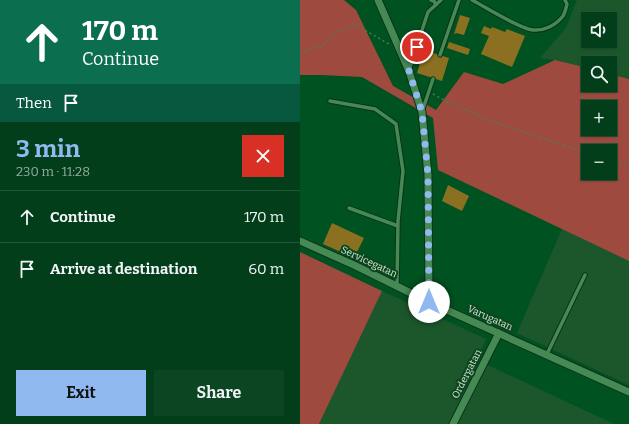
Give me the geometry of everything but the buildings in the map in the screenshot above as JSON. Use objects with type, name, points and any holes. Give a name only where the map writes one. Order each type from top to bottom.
[{"type":"street","points":[[378,0],[409,71],[422,112],[428,175],[429,302]]},
{"type":"street","name":"Servicegatan","points":[[300,242],[354,265],[429,302]]},
{"type":"street","name":"Varugatan","points":[[429,302],[629,392]]},
{"type":"street","name":"Ordergatan","points":[[453,424],[499,333]]},
{"type":"lane","points":[[431,0],[434,1],[436,5]]},
{"type":"lane","points":[[409,71],[428,12],[441,0]]},
{"type":"lane","points":[[440,55],[458,0]]},
{"type":"lane","points":[[472,0],[514,23],[532,30],[545,29],[564,16],[567,4],[565,0]]},
{"type":"lane","points":[[422,112],[433,78]]},
{"type":"lane","points":[[330,102],[375,109],[396,124],[403,171],[398,226],[397,286]]},
{"type":"lane","points":[[349,208],[398,226]]},
{"type":"lane","points":[[547,354],[585,275]]},
{"type":"path","points":[[300,53],[323,45],[338,32],[354,24],[399,50]]},
{"type":"path","points":[[429,91],[448,102],[496,123],[581,151]]},
{"type":"path","points":[[617,163],[629,167]]},
{"type":"shaded area","points":[[300,0],[344,0],[356,10],[393,86],[436,110],[464,72],[503,84],[555,60],[581,66],[581,92],[617,92],[617,76],[629,79],[629,261],[438,170],[433,118],[362,77],[300,75]]},
{"type":"shaded area","points":[[577,0],[629,0],[629,79],[617,76],[617,56],[581,56],[581,66],[540,58],[566,28]]},
{"type":"shaded area","points":[[562,229],[629,261],[629,385],[517,333]]},
{"type":"shaded area","points":[[300,252],[382,291],[319,424],[300,424]]},
{"type":"shaded area","points":[[382,291],[486,339],[477,360],[614,424],[319,424]]},
{"type":"route","points":[[417,47],[409,71],[422,112],[428,175],[429,302]]}]
